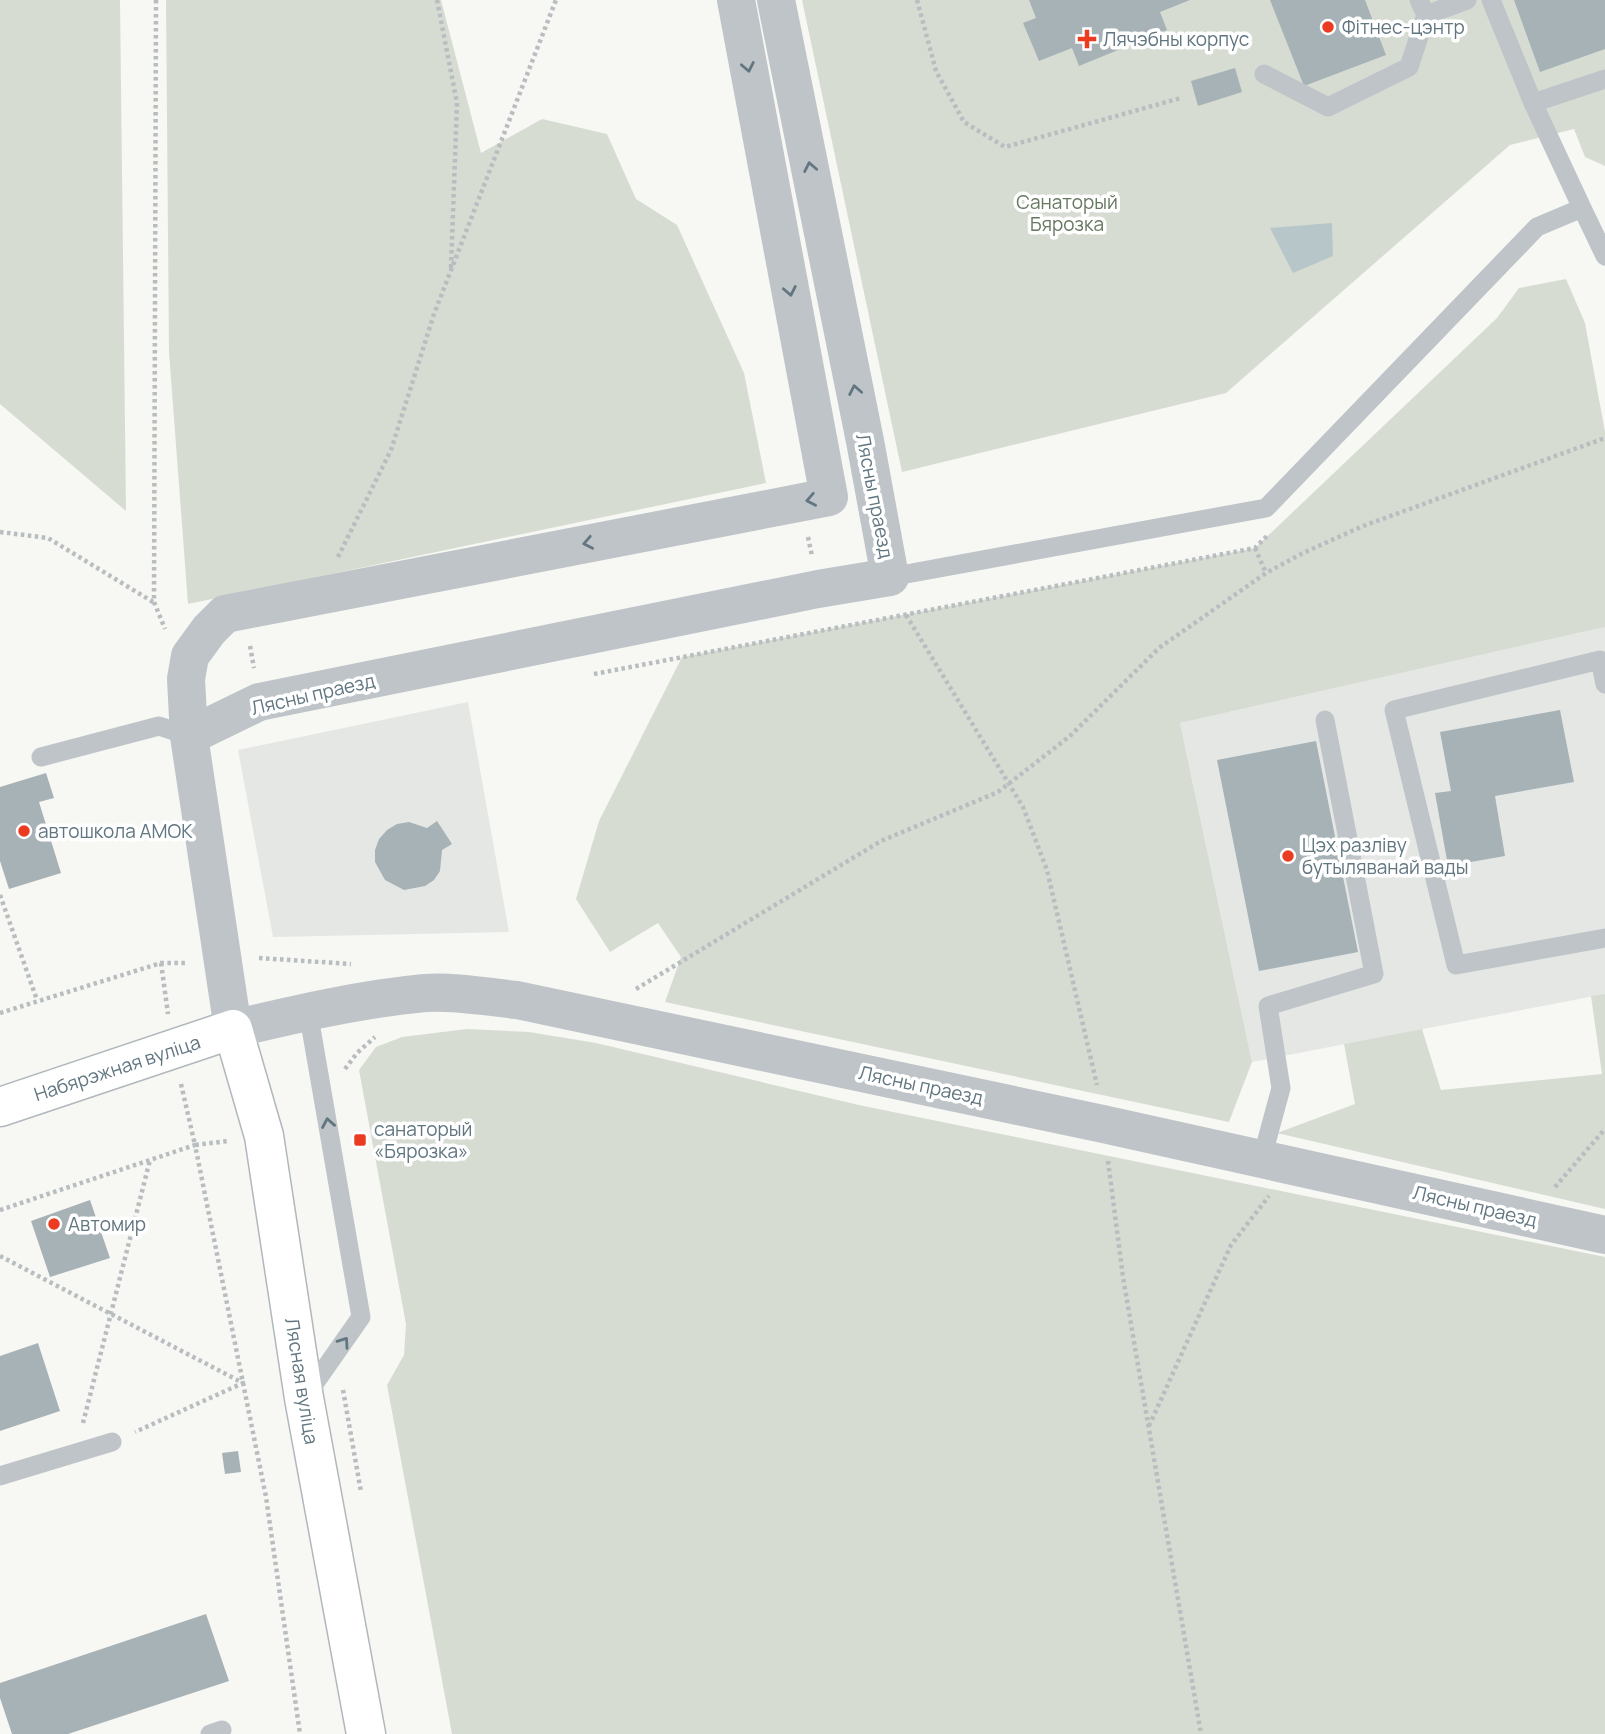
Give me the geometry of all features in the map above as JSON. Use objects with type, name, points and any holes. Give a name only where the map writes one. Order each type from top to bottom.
[{"type":"main road","name":"Набярэжная вуліца","points":[[0,1107],[233,1029]]},
{"type":"main road","name":"Лясная вуліца","points":[[233,1029],[264,1136],[304,1398],[366,1734]]},
{"type":"street","points":[[233,1029],[189,736],[186,678],[190,656],[209,629],[225,614],[829,497],[736,0]]},
{"type":"street","name":"Лясны праезд","points":[[189,736],[259,702],[817,589],[890,577],[776,0]]},
{"type":"street","name":"Лясны праезд","points":[[233,1029],[308,1011],[425,993],[517,1000],[1101,1109],[1262,1158],[1605,1236]]},
{"type":"lane","points":[[1264,74],[1328,107],[1409,67],[1422,8],[1467,0]]},
{"type":"lane","points":[[1491,0],[1533,103],[1605,256]]},
{"type":"lane","points":[[1533,103],[1605,79]]},
{"type":"lane","points":[[890,577],[1266,508],[1537,227],[1582,208]]},
{"type":"lane","points":[[1605,684],[1600,660],[1394,709],[1455,965],[1605,938]]},
{"type":"lane","points":[[1262,1158],[1281,1088],[1268,1006],[1374,974],[1325,720]]},
{"type":"lane","points":[[41,757],[159,726],[189,736]]},
{"type":"lane","points":[[304,1398],[361,1317],[308,1011]]},
{"type":"lane","points":[[0,1476],[112,1442]]},
{"type":"path","points":[[0,532],[48,538],[154,602],[156,0]]},
{"type":"path","points":[[438,0],[457,103],[451,272]]},
{"type":"path","points":[[336,562],[391,450],[434,314],[556,0]]},
{"type":"path","points":[[917,0],[936,71],[964,122],[1006,147],[1181,99]]},
{"type":"path","points":[[625,995],[881,841],[998,793],[1070,736],[1159,648],[1266,573],[1363,526],[1605,438]]},
{"type":"path","points":[[588,675],[1255,548],[1266,573]]},
{"type":"path","points":[[906,615],[1023,807],[1047,870],[1101,1109],[1123,1277],[1201,1734]]},
{"type":"path","points":[[0,895],[37,1000]]},
{"type":"path","points":[[0,1013],[161,963]]},
{"type":"path","points":[[1548,1196],[1605,1129]]},
{"type":"path","points":[[0,1210],[195,1145],[266,1497],[300,1734]]},
{"type":"path","points":[[75,1453],[151,1159]]},
{"type":"path","points":[[1149,1427],[1231,1245],[1271,1194],[1313,1170]]},
{"type":"path","points":[[0,1256],[243,1383]]},
{"type":"path","points":[[112,1442],[243,1383]]},
{"type":"shaded area","points":[[1332,223],[1333,256],[1293,273],[1270,228]]},
{"type":"shaded area","points":[[1605,627],[1605,994],[1252,1062],[1180,723]]},
{"type":"shaded area","points":[[468,702],[509,932],[273,937],[238,750]]},
{"type":"green space","points":[[0,0],[120,0],[126,511],[0,404]]},
{"type":"green space","points":[[166,0],[441,0],[481,153],[542,119],[607,134],[636,199],[677,225],[744,373],[766,483],[188,604],[169,352]]},
{"type":"green space","name":"Санаторый Бярозка","points":[[802,0],[1605,0],[1605,166],[1585,157],[1574,129],[1510,145],[1226,393],[902,472]]},
{"type":"green space","points":[[1566,279],[1585,323],[1605,432],[1605,627],[1180,723],[1252,1062],[1229,1122],[665,1002],[681,957],[658,923],[610,952],[576,899],[599,821],[682,657],[1255,548],[1497,318],[1519,288]]},
{"type":"green space","points":[[1605,994],[1605,1209],[1277,1133],[1355,1104],[1344,1044],[1422,1029],[1441,1090],[1602,1074],[1591,996]]},
{"type":"green space","points":[[467,1029],[529,1032],[596,1043],[859,1105],[1605,1257],[1605,1734],[452,1734],[387,1385],[404,1355],[406,1324],[359,1070],[376,1047],[402,1037]]},
{"type":"building","name":"Лячэбны корпус","points":[[1029,0],[1190,0],[1160,12],[1167,30],[1079,66],[1072,48],[1039,61],[1023,23],[1036,18]]},
{"type":"building","name":"Фітнес-цэнтр","points":[[1270,0],[1365,0],[1386,55],[1304,86]]},
{"type":"building","points":[[1514,0],[1605,0],[1605,49],[1540,72]]},
{"type":"building","points":[[1235,68],[1242,92],[1198,106],[1191,81]]},
{"type":"building","points":[[1560,710],[1574,782],[1495,796],[1505,856],[1448,866],[1435,793],[1451,791],[1440,732]]},
{"type":"building","name":"Цэх разліву бутыляванай вады","points":[[1316,741],[1358,952],[1259,971],[1217,760]]},
{"type":"building","name":"автошкола АМОК","points":[[46,773],[54,798],[39,802],[61,873],[9,889],[0,861],[0,787]]},
{"type":"building","points":[[437,821],[452,844],[442,850],[440,871],[434,880],[425,886],[404,890],[385,880],[375,862],[379,839],[397,824],[409,822],[427,828]]},
{"type":"building","points":[[90,1200],[110,1258],[50,1277],[31,1221]]},
{"type":"building","points":[[38,1343],[60,1411],[0,1431],[0,1356]]},
{"type":"building","points":[[238,1451],[241,1472],[225,1474],[222,1453]]},
{"type":"building","points":[[206,1614],[229,1681],[68,1734],[12,1734],[0,1698],[0,1683]]},
{"type":"place","name":"Фітнес-цэнтр","points":[[1328,27]]},
{"type":"place","name":"Лячэбны корпус","points":[[1087,39]]},
{"type":"place","name":"автошкола АМОК","points":[[24,831]]},
{"type":"place","name":"Цэх разліву бутыляванай вады","points":[[1288,856]]},
{"type":"place","name":"санаторый «Бярозка»","points":[[360,1140]]},
{"type":"place","name":"Автомир","points":[[54,1224]]}]
